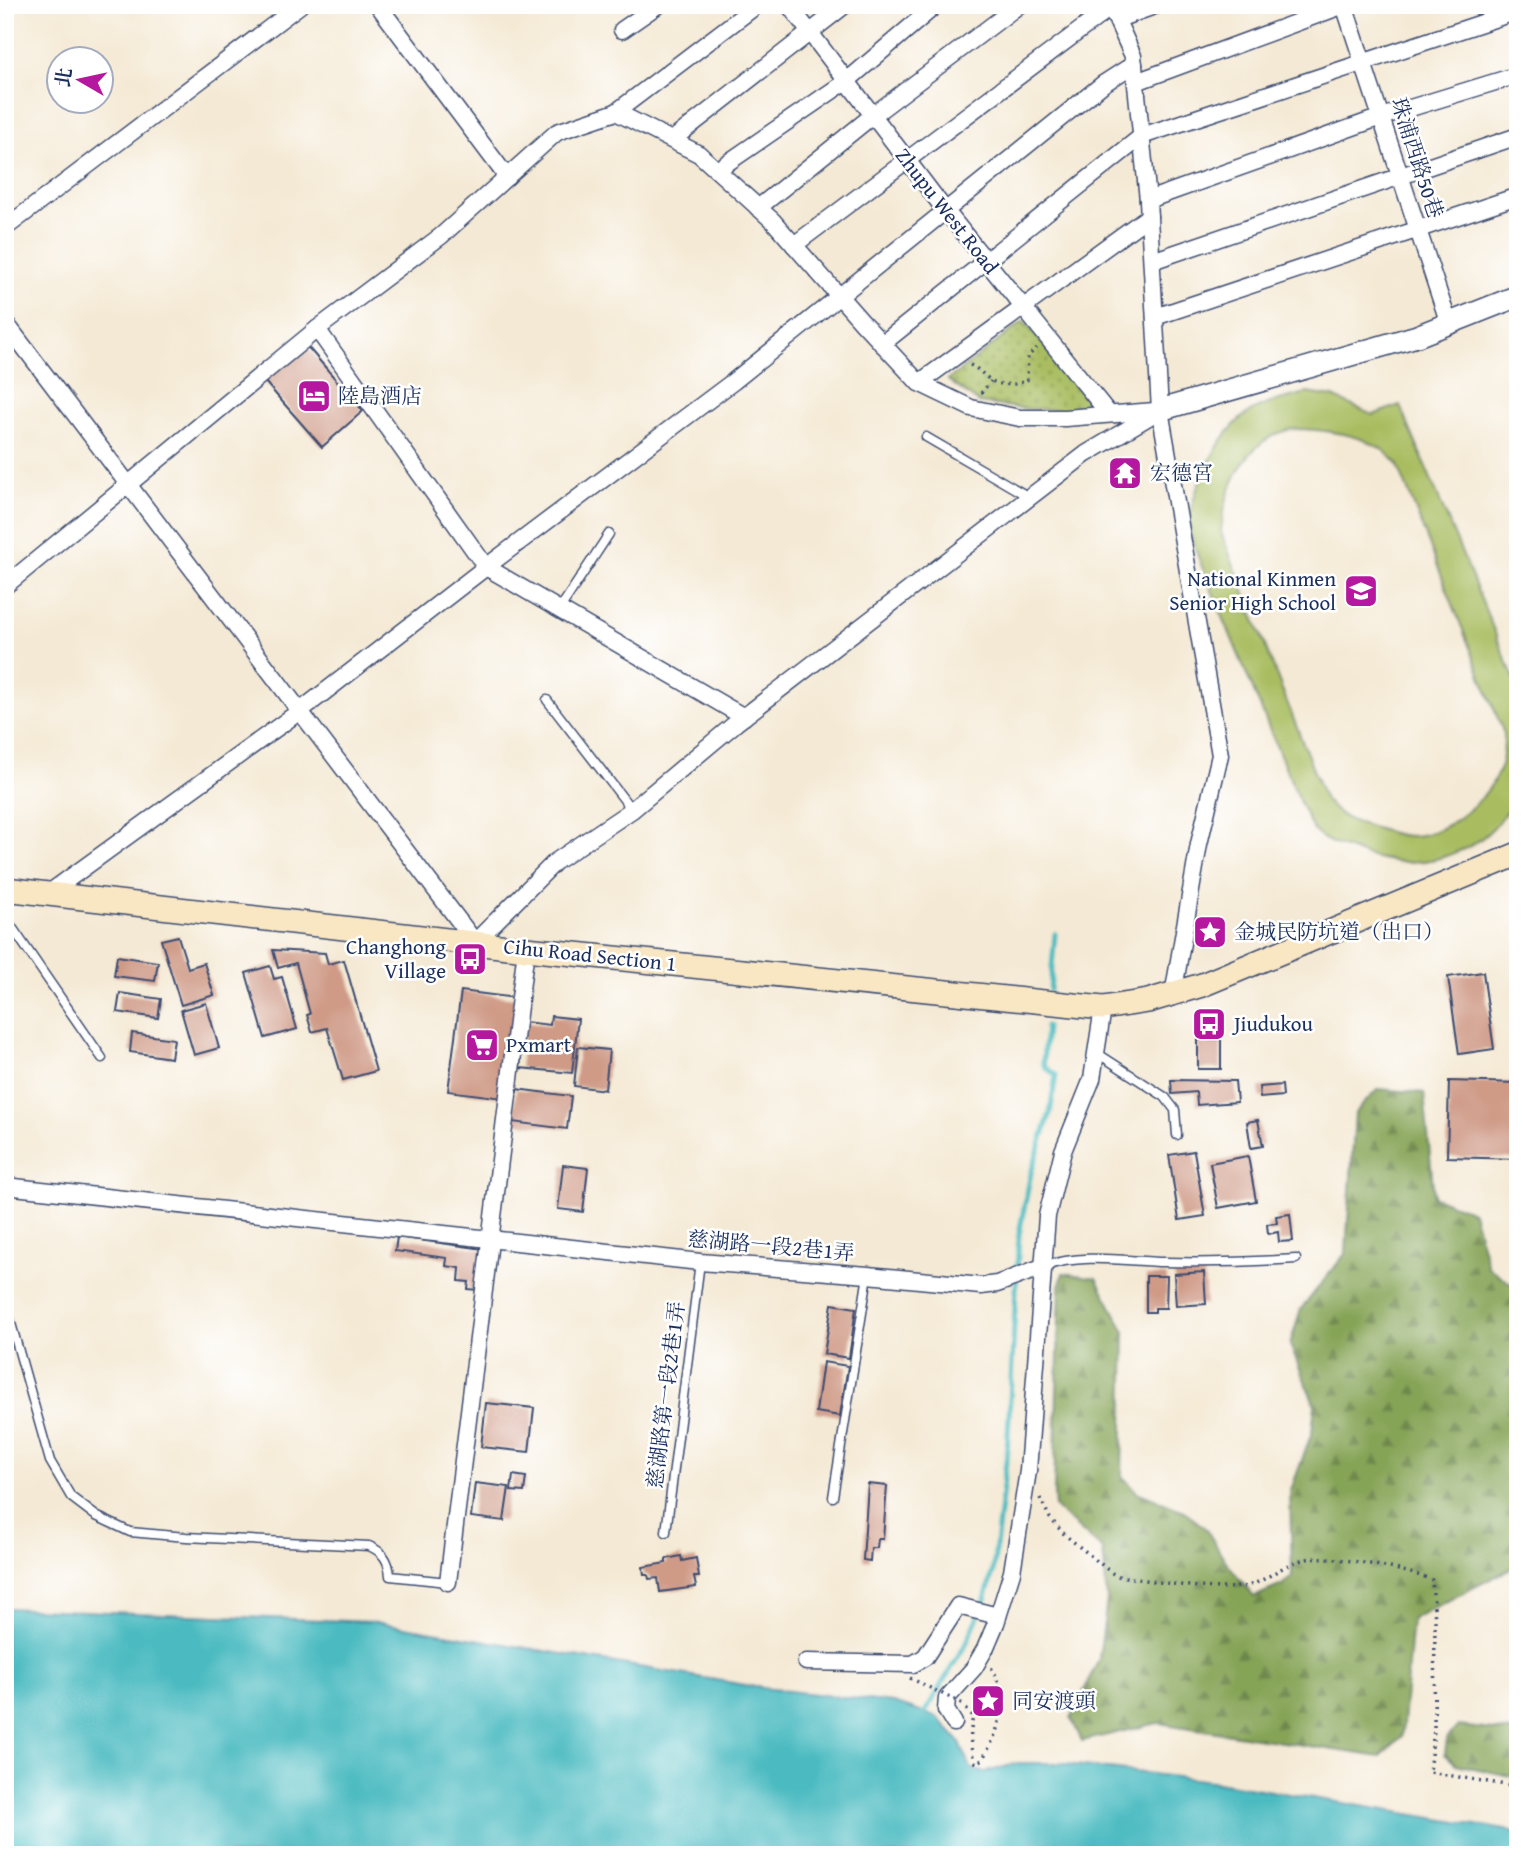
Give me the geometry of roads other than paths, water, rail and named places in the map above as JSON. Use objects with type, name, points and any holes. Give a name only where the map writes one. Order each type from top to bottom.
[{"type":"main road","name":"Cihu Road Section 1","points":[[5,888],[526,949],[1103,1008],[1174,995],[1518,854]]},
{"type":"street","points":[[5,228],[300,5]]},
{"type":"street","points":[[378,5],[507,177]]},
{"type":"street","points":[[622,30],[658,5]]},
{"type":"street","points":[[5,586],[317,329],[441,236],[556,132],[616,112],[757,5]]},
{"type":"street","name":"Zhupu West Road","points":[[789,5],[945,210],[1109,414]]},
{"type":"street","points":[[672,141],[845,5]]},
{"type":"street","points":[[717,170],[848,80],[936,5]]},
{"type":"street","points":[[758,208],[872,116],[1018,5]]},
{"type":"street","points":[[1136,82],[1344,5]]},
{"type":"street","name":"珠浦西路50巷","points":[[1344,5],[1449,324]]},
{"type":"street","points":[[793,245],[1113,10],[1147,7]]},
{"type":"street","points":[[1113,10],[1134,64],[1149,208],[1160,410],[1220,755],[1199,844],[1174,995]]},
{"type":"street","points":[[882,344],[1142,136],[1518,11]]},
{"type":"street","points":[[49,893],[300,711],[734,381],[1103,84],[1134,64]]},
{"type":"street","points":[[919,383],[1024,308],[1149,208],[1381,117],[1518,75]]},
{"type":"street","points":[[616,112],[699,154],[717,170],[758,208],[919,383],[971,408],[1020,418],[1065,418],[1160,410],[1418,336],[1518,296]]},
{"type":"street","points":[[1152,261],[1518,136]]},
{"type":"street","points":[[1155,317],[1518,196]]},
{"type":"street","points":[[5,323],[475,942],[555,862],[632,810],[744,718],[1086,454],[1160,410]]},
{"type":"street","points":[[317,329],[486,567],[744,718]]},
{"type":"street","points":[[448,1582],[526,949]]},
{"type":"street","points":[[954,1723],[946,1710],[947,1698],[978,1661],[996,1615],[1018,1544],[1028,1471],[1038,1269],[1057,1170],[1070,1131],[1087,1094],[1097,1053],[1103,1008]]},
{"type":"street","name":"慈湖路一段2巷1弄","points":[[5,1186],[700,1262],[981,1286],[1009,1280],[1038,1269]]},
{"type":"street","points":[[806,1662],[913,1664],[925,1657],[956,1607],[996,1615]]},
{"type":"lane","points":[[926,437],[1029,497]]},
{"type":"lane","points":[[559,610],[609,534]]},
{"type":"lane","points":[[547,700],[632,810]]},
{"type":"lane","points":[[5,917],[102,1058]]},
{"type":"lane","points":[[1097,1053],[1172,1104],[1178,1135]]},
{"type":"lane","points":[[1038,1269],[1079,1258],[1191,1262],[1296,1259]]},
{"type":"lane","name":"慈湖路第一段2巷1弄","points":[[666,1532],[700,1262]]},
{"type":"lane","points":[[833,1497],[868,1275]]},
{"type":"lane","points":[[5,1302],[50,1461],[71,1497],[96,1516],[130,1532],[186,1538],[369,1546],[380,1550],[386,1558],[390,1576],[448,1582]]},
{"type":"water","points":[[5,1608],[375,1622],[763,1688],[893,1703],[937,1717],[960,1742],[970,1767],[977,1771],[987,1772],[1018,1763],[1058,1763],[1211,1781],[1518,1832],[1518,1855],[5,1855]]},
{"type":"waterway","points":[[1050,990],[1055,934]]},
{"type":"waterway","points":[[922,1717],[967,1642],[985,1600],[993,1571],[1007,1453],[1019,1234],[1031,1173],[1050,1113],[1056,1075],[1043,1063],[1046,1026]]},
{"type":"place","name":"陸島酒店","points":[[314,396]]},
{"type":"place","name":"宏德宮","points":[[1125,473]]},
{"type":"place","name":"National Kinmen Senior High School","points":[[1361,591]]},
{"type":"place","name":"金城民防坑道（出口）","points":[[1210,932]]},
{"type":"place","name":"Changhong Village","points":[[470,959]]},
{"type":"place","name":"Jiudukou","points":[[1209,1024]]},
{"type":"place","name":"Pxmart","points":[[482,1045]]},
{"type":"place","name":"同安渡頭","points":[[988,1701]]}]
